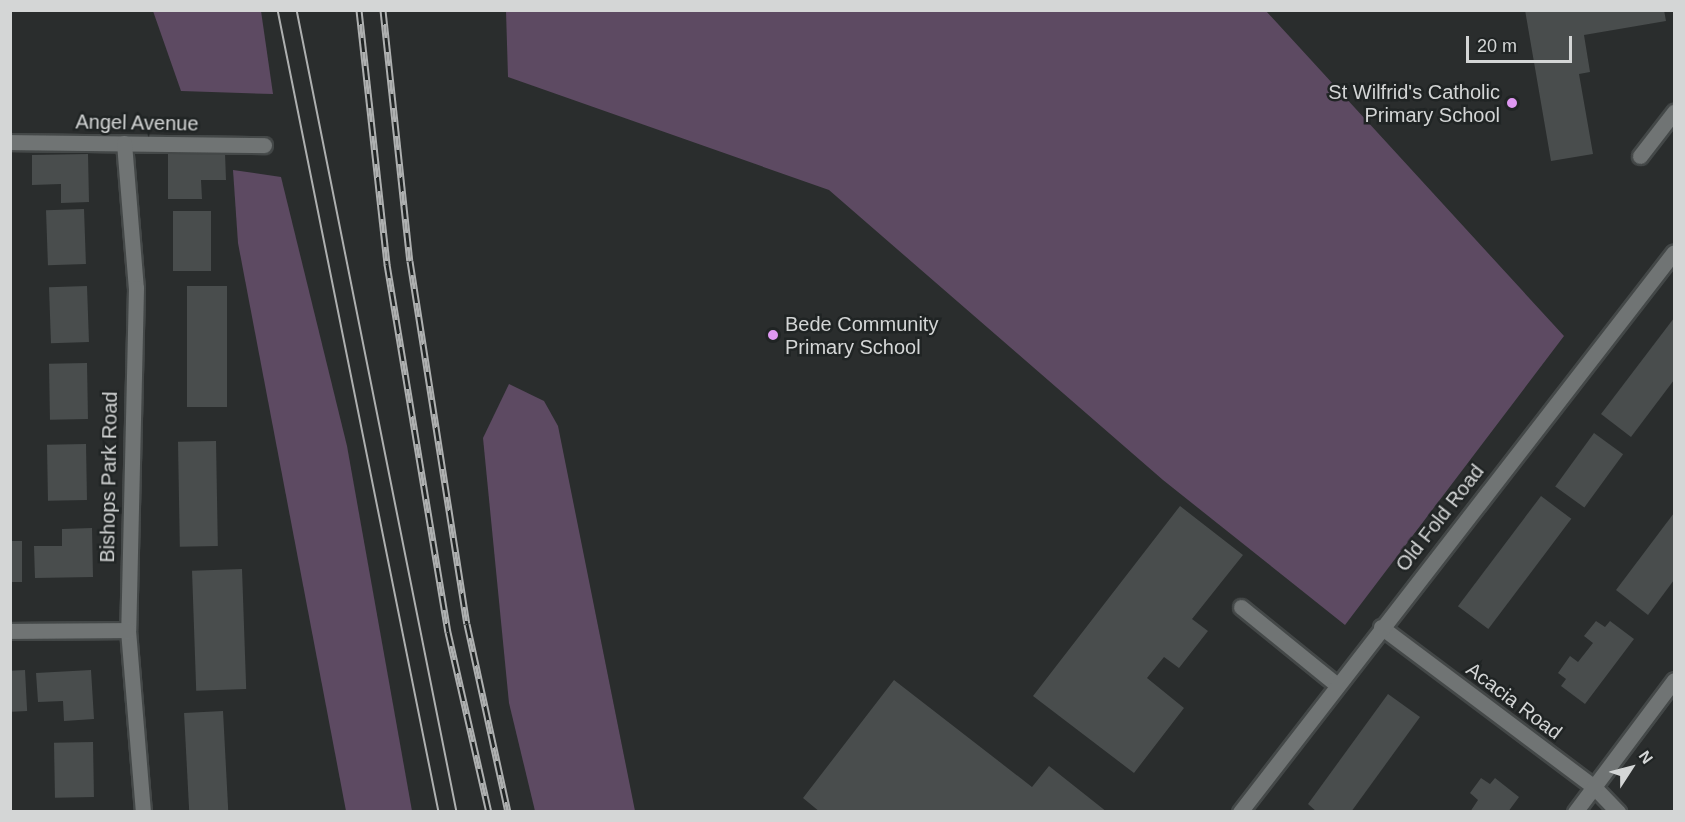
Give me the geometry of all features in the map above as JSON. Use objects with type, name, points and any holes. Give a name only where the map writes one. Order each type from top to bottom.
[{"type":"street","points":[[1640,156],[1674,112]]},
{"type":"street","name":"Angel Avenue","points":[[10,142],[264,145]]},
{"type":"street","name":"Bishops Park Road","points":[[124,143],[136,288],[128,630],[143,812]]},
{"type":"street","name":"Old Fold Road","points":[[1240,812],[1381,627],[1674,252]]},
{"type":"street","points":[[1240,607],[1337,686]]},
{"type":"street","name":"Acacia Road","points":[[1381,627],[1594,787],[1618,812]]},
{"type":"street","points":[[10,631],[128,630]]},
{"type":"street","points":[[1575,812],[1674,680]]},
{"type":"shaded area","points":[[153,11],[261,11],[273,94],[181,91]]},
{"type":"shaded area","points":[[506,11],[1266,11],[1564,336],[1345,625],[1163,480],[829,190],[508,77]]},
{"type":"shaded area","points":[[233,170],[281,177],[347,446],[412,811],[346,811],[238,243]]},
{"type":"shaded area","points":[[509,384],[544,401],[558,426],[635,811],[535,811],[509,703],[483,438]]},
{"type":"building","points":[[1525,10],[1664,10],[1666,21],[1584,35],[1590,72],[1579,74],[1593,154],[1551,161]]},
{"type":"building","points":[[168,153],[225,153],[226,180],[201,180],[202,199],[168,199]]},
{"type":"building","points":[[88,154],[89,202],[61,203],[61,184],[32,185],[32,155]]},
{"type":"building","points":[[84,209],[86,264],[48,265],[46,210]]},
{"type":"building","points":[[173,211],[211,211],[211,271],[173,271]]},
{"type":"building","points":[[87,286],[89,342],[51,343],[49,287]]},
{"type":"building","points":[[187,286],[227,286],[227,407],[187,407]]},
{"type":"building","points":[[1674,318],[1674,380],[1631,437],[1601,414]]},
{"type":"building","points":[[87,363],[88,419],[50,420],[49,364]]},
{"type":"building","points":[[1594,433],[1623,454],[1584,508],[1555,486]]},
{"type":"building","points":[[216,441],[218,546],[180,547],[178,442]]},
{"type":"building","points":[[86,444],[87,500],[48,501],[47,445]]},
{"type":"building","points":[[1541,496],[1571,519],[1488,629],[1458,606]]},
{"type":"building","points":[[1180,506],[1243,555],[1192,619],[1208,631],[1179,668],[1164,657],[1147,678],[1184,708],[1134,773],[1033,696]]},
{"type":"building","points":[[1674,513],[1674,580],[1648,615],[1616,590]]},
{"type":"building","points":[[92,528],[93,577],[35,578],[34,546],[62,546],[62,529]]},
{"type":"building","points":[[10,541],[22,541],[22,582],[10,582]]},
{"type":"building","points":[[242,569],[246,689],[196,691],[192,571]]},
{"type":"building","points":[[1596,621],[1605,627],[1610,621],[1634,639],[1585,704],[1561,686],[1566,679],[1558,673],[1570,656],[1578,662],[1593,643],[1584,636]]},
{"type":"building","points":[[25,670],[27,711],[12,712],[10,671]]},
{"type":"building","points":[[91,670],[94,719],[64,721],[63,701],[38,702],[36,673]]},
{"type":"building","points":[[894,680],[1032,787],[1049,766],[1107,812],[820,812],[803,798]]},
{"type":"building","points":[[1388,694],[1420,717],[1351,812],[1317,812],[1308,804]]},
{"type":"building","points":[[223,711],[228,812],[189,812],[184,713]]},
{"type":"building","points":[[93,742],[94,797],[55,798],[54,743]]},
{"type":"building","points":[[1481,778],[1490,784],[1495,778],[1519,797],[1508,812],[1470,812],[1478,800],[1470,793]]},
{"type":"tram line","points":[[278,10],[439,812]]},
{"type":"tram line","points":[[297,10],[457,812]]},
{"type":"railway","points":[[359,10],[387,264],[448,632],[489,812]]},
{"type":"railway","points":[[383,10],[410,261],[467,624],[508,812]]},
{"type":"place","name":"St Wilfrid's Catholic Primary School","points":[[1512,103]]},
{"type":"place","name":"Bede Community Primary School","points":[[773,335]]}]
